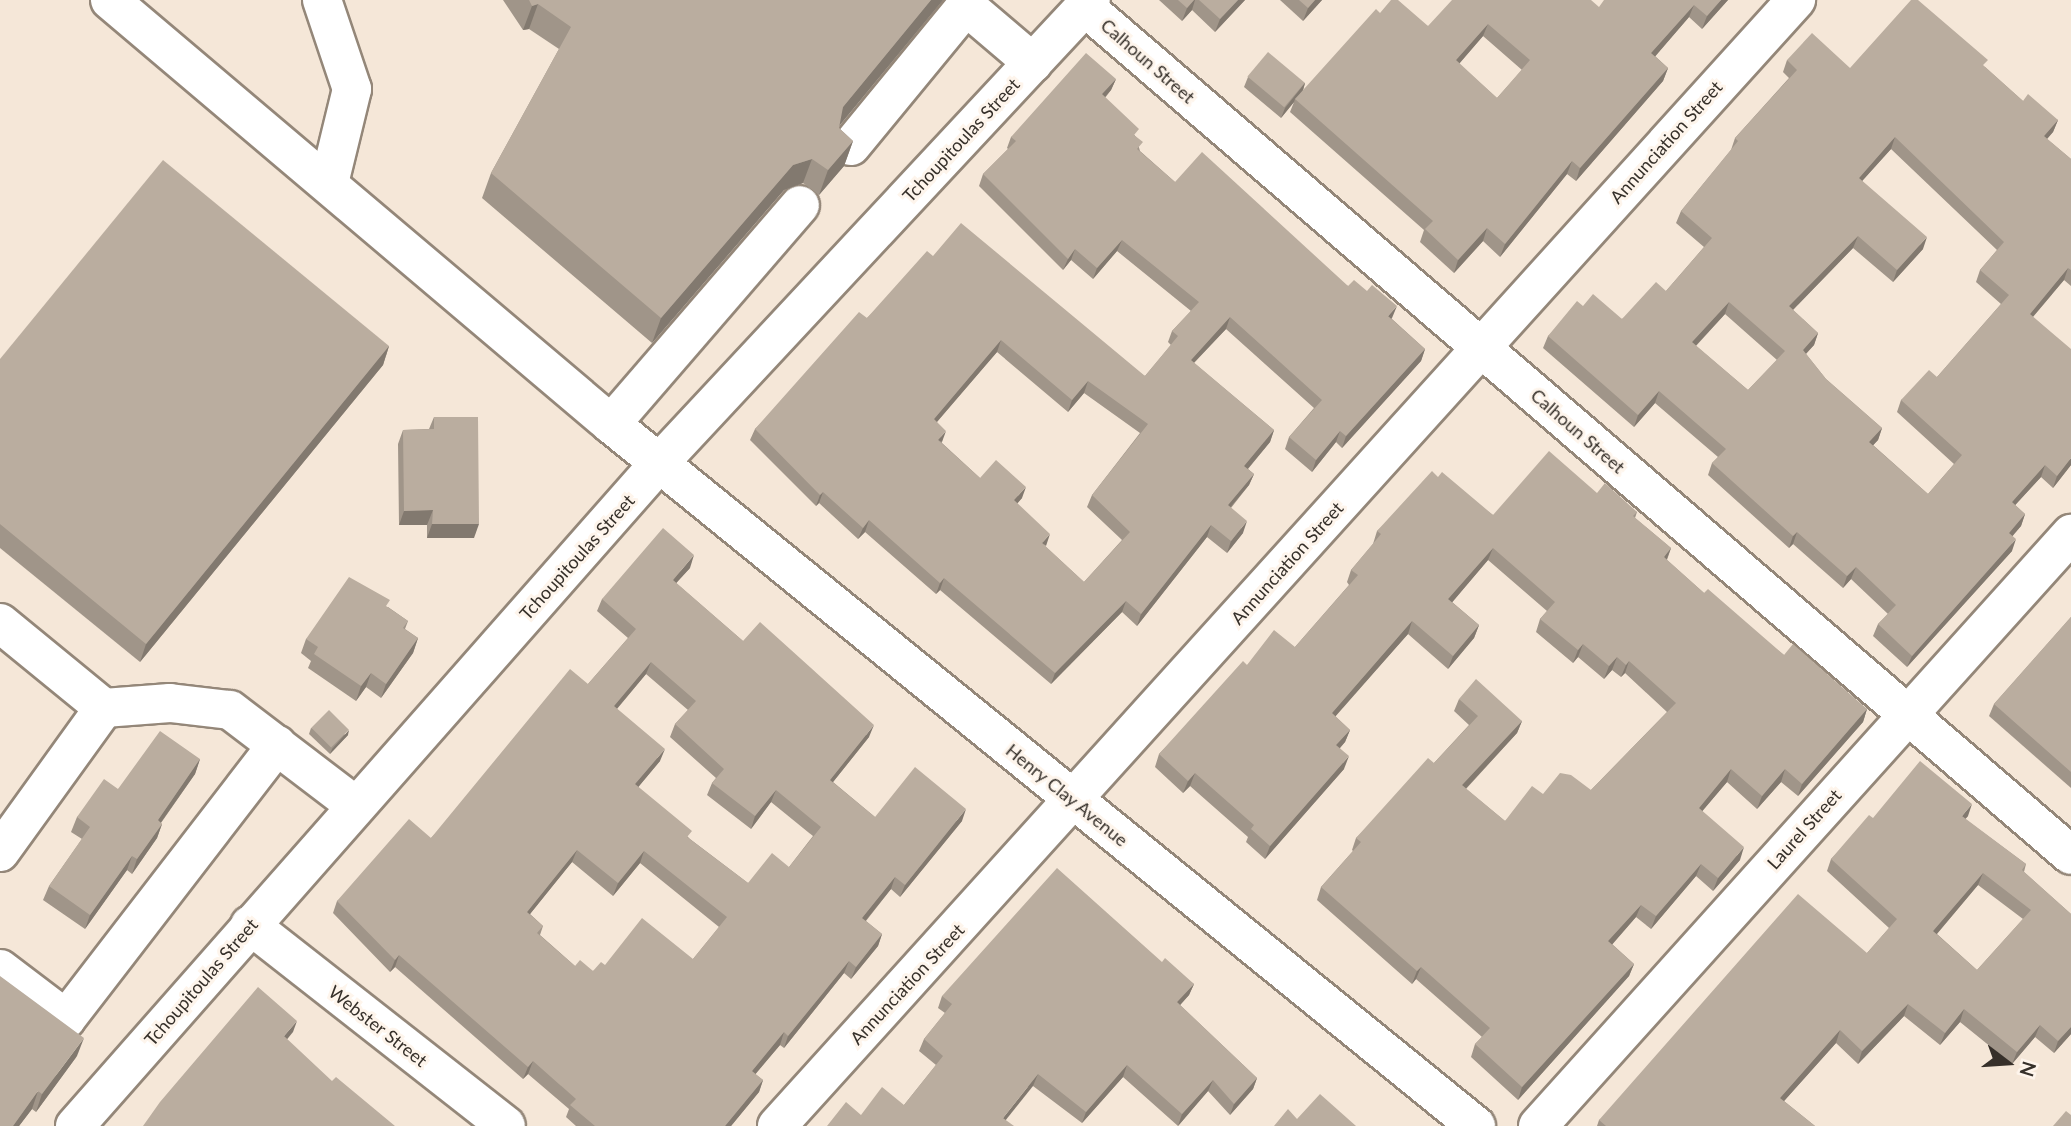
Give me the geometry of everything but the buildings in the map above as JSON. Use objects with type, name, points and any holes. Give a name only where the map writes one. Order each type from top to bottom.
[{"type":"street","name":"Henry Clay Avenue","points":[[110,0],[611,424],[661,461],[1075,802],[1476,1126]]},
{"type":"street","points":[[323,0],[352,89],[329,183]]},
{"type":"street","points":[[338,40],[349,0]]},
{"type":"street","name":"Annunciation Street","points":[[777,1126],[1075,802],[1479,347],[1796,0]]},
{"type":"street","name":"Calhoun Street","points":[[1088,3],[1479,347],[2071,855]]},
{"type":"street","name":"Tchoupitoulas Street","points":[[75,1126],[661,461],[1088,3]]},
{"type":"street","points":[[850,146],[966,6],[994,11],[1032,63]]},
{"type":"street","points":[[611,424],[800,205]]},
{"type":"street","name":"Laurel Street","points":[[1538,1126],[1907,713],[2071,534]]},
{"type":"street","points":[[0,624],[104,708],[170,702],[230,710],[356,806]]},
{"type":"street","points":[[0,852],[104,708]]},
{"type":"street","points":[[0,969],[66,1018],[277,745]]},
{"type":"street","name":"Webster Street","points":[[250,925],[506,1126]]}]
